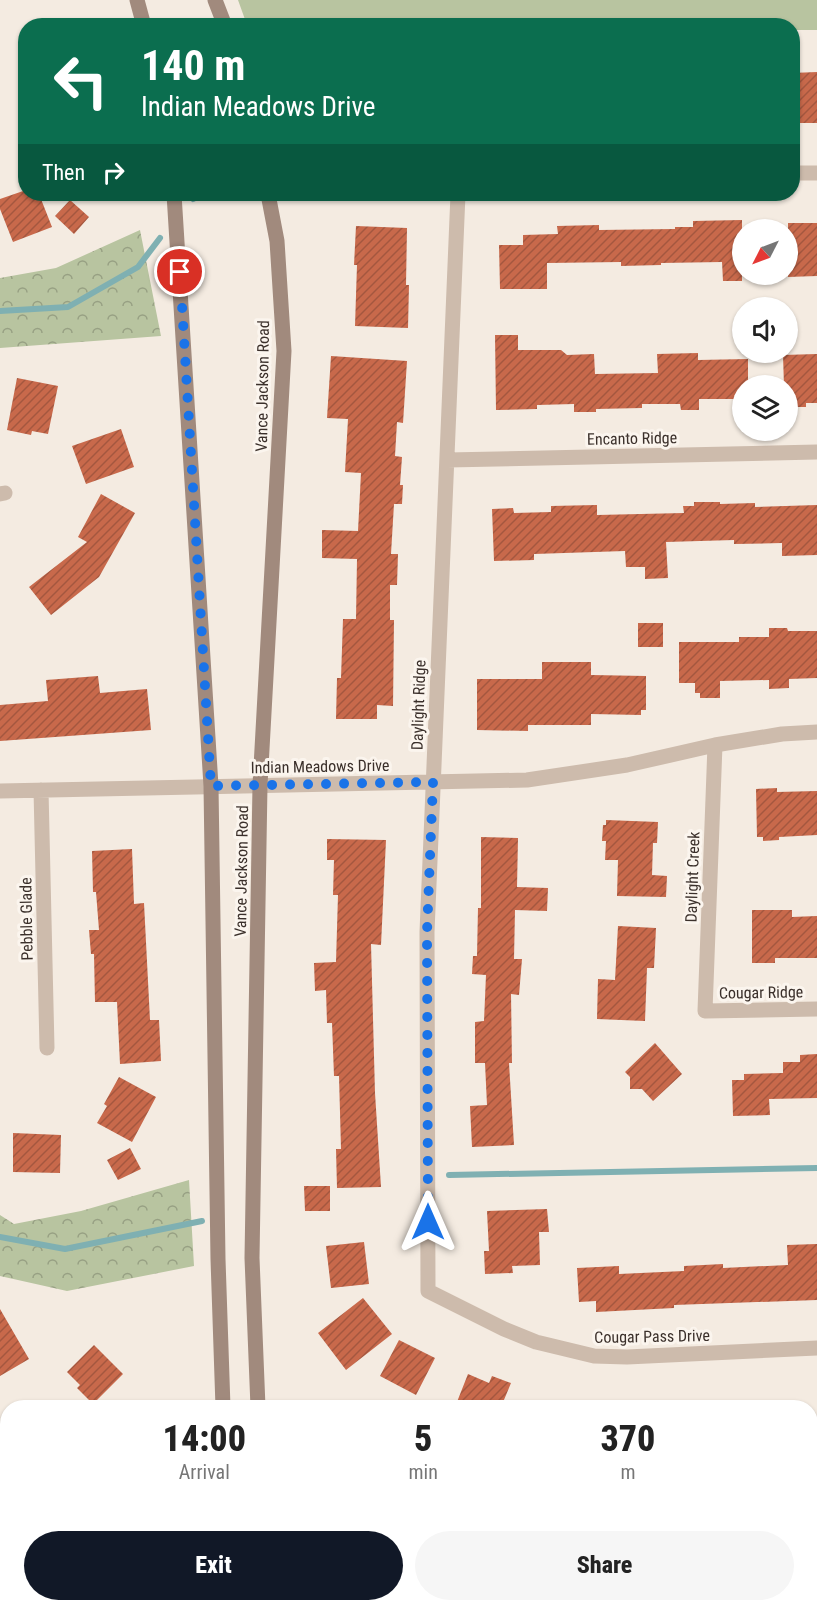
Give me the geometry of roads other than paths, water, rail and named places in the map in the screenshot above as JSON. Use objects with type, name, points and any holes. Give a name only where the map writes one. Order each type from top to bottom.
[{"type":"main road","points":[[137,0],[142,18]]},
{"type":"main road","points":[[215,0],[222,18]]},
{"type":"main road","name":"Vance Jackson Road","points":[[174,201],[211,786],[218,1259],[223,1400]]},
{"type":"main road","name":"Vance Jackson Road","points":[[258,1400],[252,1258],[260,785],[284,351],[277,241],[269,201]]},
{"type":"street","points":[[800,173],[817,173]]},
{"type":"street","name":"Daylight Ridge","points":[[428,1291],[427,932],[458,201]]},
{"type":"street","name":"Encanto Ridge","points":[[447,460],[817,452]]},
{"type":"street","name":"Indian Meadows Drive","points":[[0,790],[527,780],[627,765],[715,745],[782,734],[817,732]]},
{"type":"street","name":"Daylight Creek","points":[[705,1011],[715,745]]},
{"type":"street","name":"Pebble Glade","points":[[41,790],[46,1048]]},
{"type":"street","name":"Cougar Ridge","points":[[705,1011],[817,1009]]},
{"type":"street","name":"Cougar Pass Drive","points":[[428,1291],[504,1329],[536,1342],[594,1356],[817,1348]]},
{"type":"waterway","points":[[0,311],[68,307],[138,267],[160,238]]},
{"type":"waterway","points":[[449,1175],[817,1168]]},
{"type":"waterway","points":[[0,1237],[65,1249],[202,1221]]}]
